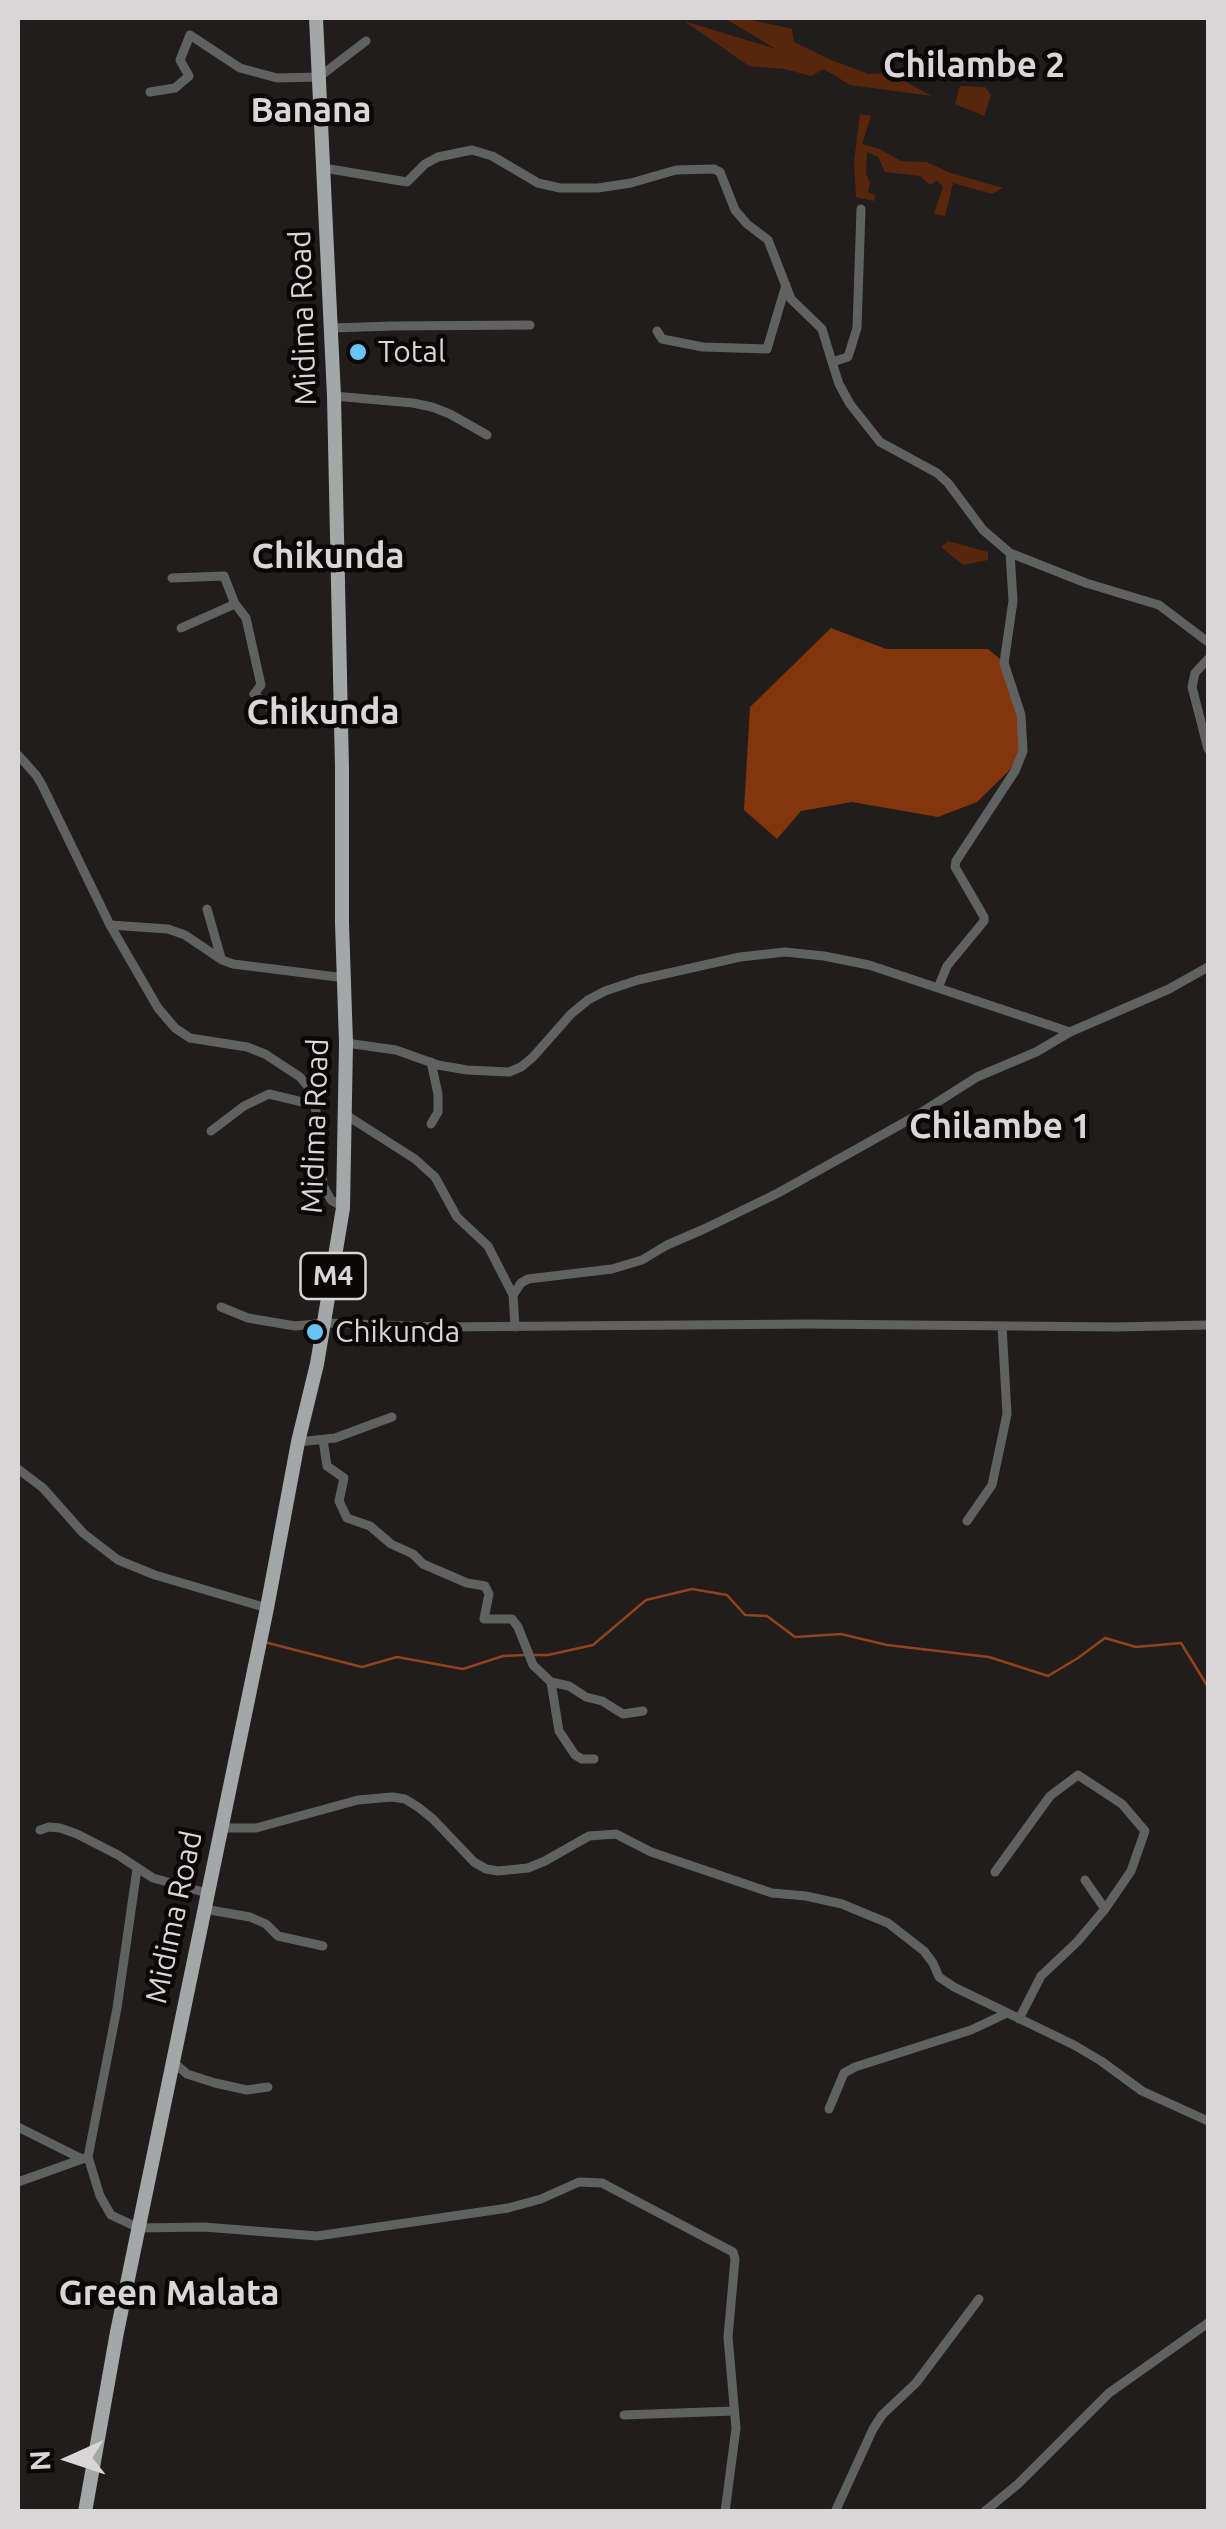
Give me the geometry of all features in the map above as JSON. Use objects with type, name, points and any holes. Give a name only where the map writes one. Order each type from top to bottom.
[{"type":"main road","name":"Midima Road","points":[[85,2512],[117,2332],[324,1323],[343,1208],[346,1043],[334,396],[316,18]]},
{"type":"street","points":[[150,92],[174,88],[188,76],[180,60],[190,35],[240,68],[277,78],[319,76],[366,41]]},
{"type":"street","points":[[324,168],[406,182],[438,157],[472,150],[492,156],[538,183],[560,188],[631,183],[676,170],[720,172],[736,210],[768,240],[791,300],[822,329],[839,384],[880,442],[937,472],[983,530],[1010,553],[1086,584],[1158,605],[1208,642]]},
{"type":"street","points":[[832,362],[848,357],[857,328],[861,209]]},
{"type":"street","points":[[657,332],[662,339],[703,347],[767,349],[786,284]]},
{"type":"street","points":[[332,328],[530,325]]},
{"type":"street","points":[[334,396],[432,407],[486,435]]},
{"type":"street","points":[[938,988],[947,966],[984,921],[955,867],[956,861],[1015,771],[1022,750],[1021,715],[1004,662],[1013,601],[1010,553]]},
{"type":"street","points":[[172,578],[224,576],[246,618],[261,686],[254,694],[276,713],[340,716]]},
{"type":"street","points":[[180,628],[235,604],[234,601]]},
{"type":"street","points":[[1208,659],[1195,674],[1192,687],[1208,750]]},
{"type":"street","points":[[18,756],[42,785],[143,985],[175,1028],[190,1038],[266,1054],[309,1088],[315,1105],[323,1186],[331,1200],[343,1208]]},
{"type":"street","points":[[207,909],[222,960]]},
{"type":"street","points":[[110,924],[185,934],[222,960],[248,966],[345,978]]},
{"type":"street","points":[[346,1043],[396,1050],[467,1070],[509,1072],[533,1057],[571,1014],[605,992],[638,980],[785,952],[846,960],[1070,1032]]},
{"type":"street","points":[[513,1295],[528,1280],[612,1269],[642,1260],[778,1192],[914,1117],[958,1087],[1208,967]]},
{"type":"street","points":[[431,1062],[438,1094],[438,1112],[431,1124]]},
{"type":"street","points":[[211,1131],[244,1106],[269,1094],[315,1105]]},
{"type":"street","points":[[346,1115],[426,1168],[457,1217],[488,1246],[513,1295],[515,1326]]},
{"type":"street","points":[[222,1307],[236,1315],[282,1325],[1208,1326]]},
{"type":"street","points":[[966,1521],[992,1485],[1007,1414],[1002,1326]]},
{"type":"street","points":[[298,1442],[335,1438],[392,1417]]},
{"type":"street","points":[[323,1440],[327,1466],[344,1478],[339,1501],[347,1518],[370,1526],[423,1564],[485,1586],[489,1594],[484,1619],[512,1619],[533,1665],[551,1682],[569,1686],[622,1714],[643,1711]]},
{"type":"street","points":[[18,1470],[43,1488],[83,1533],[118,1560],[267,1608]]},
{"type":"street","points":[[551,1682],[559,1731],[574,1755],[594,1759]]},
{"type":"street","points":[[995,1872],[1050,1796],[1078,1775],[1122,1804],[1145,1831],[1131,1871],[1106,1909],[1041,1976],[1019,2019]]},
{"type":"street","points":[[220,1828],[256,1828],[358,1800],[392,1797],[418,1807],[474,1862],[486,1869],[512,1872],[545,1861],[589,1836],[616,1834],[651,1852],[772,1893],[842,1904],[888,1923],[924,1951],[945,1982],[1101,2061],[1142,2092],[1208,2121]]},
{"type":"street","points":[[40,1830],[60,1828],[89,1839],[137,1869],[224,1911],[262,1921],[278,1936],[322,1946]]},
{"type":"street","points":[[137,1869],[116,2008],[84,2157],[111,2215],[139,2228],[188,2226],[340,2234],[517,2206],[579,2182],[602,2183],[732,2252],[728,2336],[735,2443],[725,2512]]},
{"type":"street","points":[[1085,1880],[1106,1909]]},
{"type":"street","points":[[829,2109],[844,2074],[854,2067],[970,2030],[1005,2014]]},
{"type":"street","points":[[172,2061],[186,2074],[215,2083],[247,2090],[268,2087]]},
{"type":"street","points":[[18,2127],[84,2157]]},
{"type":"street","points":[[18,2182],[84,2157]]},
{"type":"street","points":[[835,2512],[882,2415],[916,2383],[980,2299]]},
{"type":"street","points":[[984,2512],[1110,2393],[1208,2323]]},
{"type":"street","points":[[624,2414],[734,2411]]},
{"type":"shaded area","points":[[724,18],[743,18],[792,29],[794,42],[829,59],[869,74],[889,73],[932,96],[850,85],[824,69],[811,76],[749,66],[684,21],[776,49]]},
{"type":"shaded area","points":[[960,86],[985,87],[991,95],[984,116],[955,104]]},
{"type":"shaded area","points":[[860,114],[871,116],[862,144],[901,161],[926,162],[1003,188],[992,194],[953,183],[945,216],[934,214],[943,186],[937,181],[930,185],[920,176],[885,172],[878,157],[867,152],[868,192],[876,196],[874,201],[856,197],[854,162]]},
{"type":"shaded area","points":[[948,541],[988,552],[988,560],[963,565],[941,547]]},
{"type":"shaded area","points":[[831,628],[886,649],[988,649],[1001,660],[1020,717],[1019,761],[977,802],[938,817],[852,802],[801,811],[777,839],[744,810],[750,707]]},
{"type":"waterway","points":[[532,1655],[593,1645],[646,1600],[692,1589],[727,1595],[745,1615],[767,1616],[795,1637],[841,1634],[887,1645],[989,1657],[1048,1676],[1105,1638],[1136,1647],[1181,1643],[1208,1687]]},
{"type":"waterway","points":[[268,1643],[362,1667],[397,1657],[463,1669],[503,1656],[524,1655]]},
{"type":"place","name":"Total","points":[[358,352]]},
{"type":"place","name":"Chikunda","points":[[315,1332]]},
{"type":"district","name":"Chilambe 2","points":[[974,65]]},
{"type":"district","name":"Banana","points":[[311,110]]},
{"type":"district","name":"Chikunda","points":[[328,556]]},
{"type":"district","name":"Chikunda","points":[[323,712]]},
{"type":"district","name":"Chilambe 1","points":[[1000,1126]]},
{"type":"district","name":"Green Malata","points":[[169,2293]]}]
